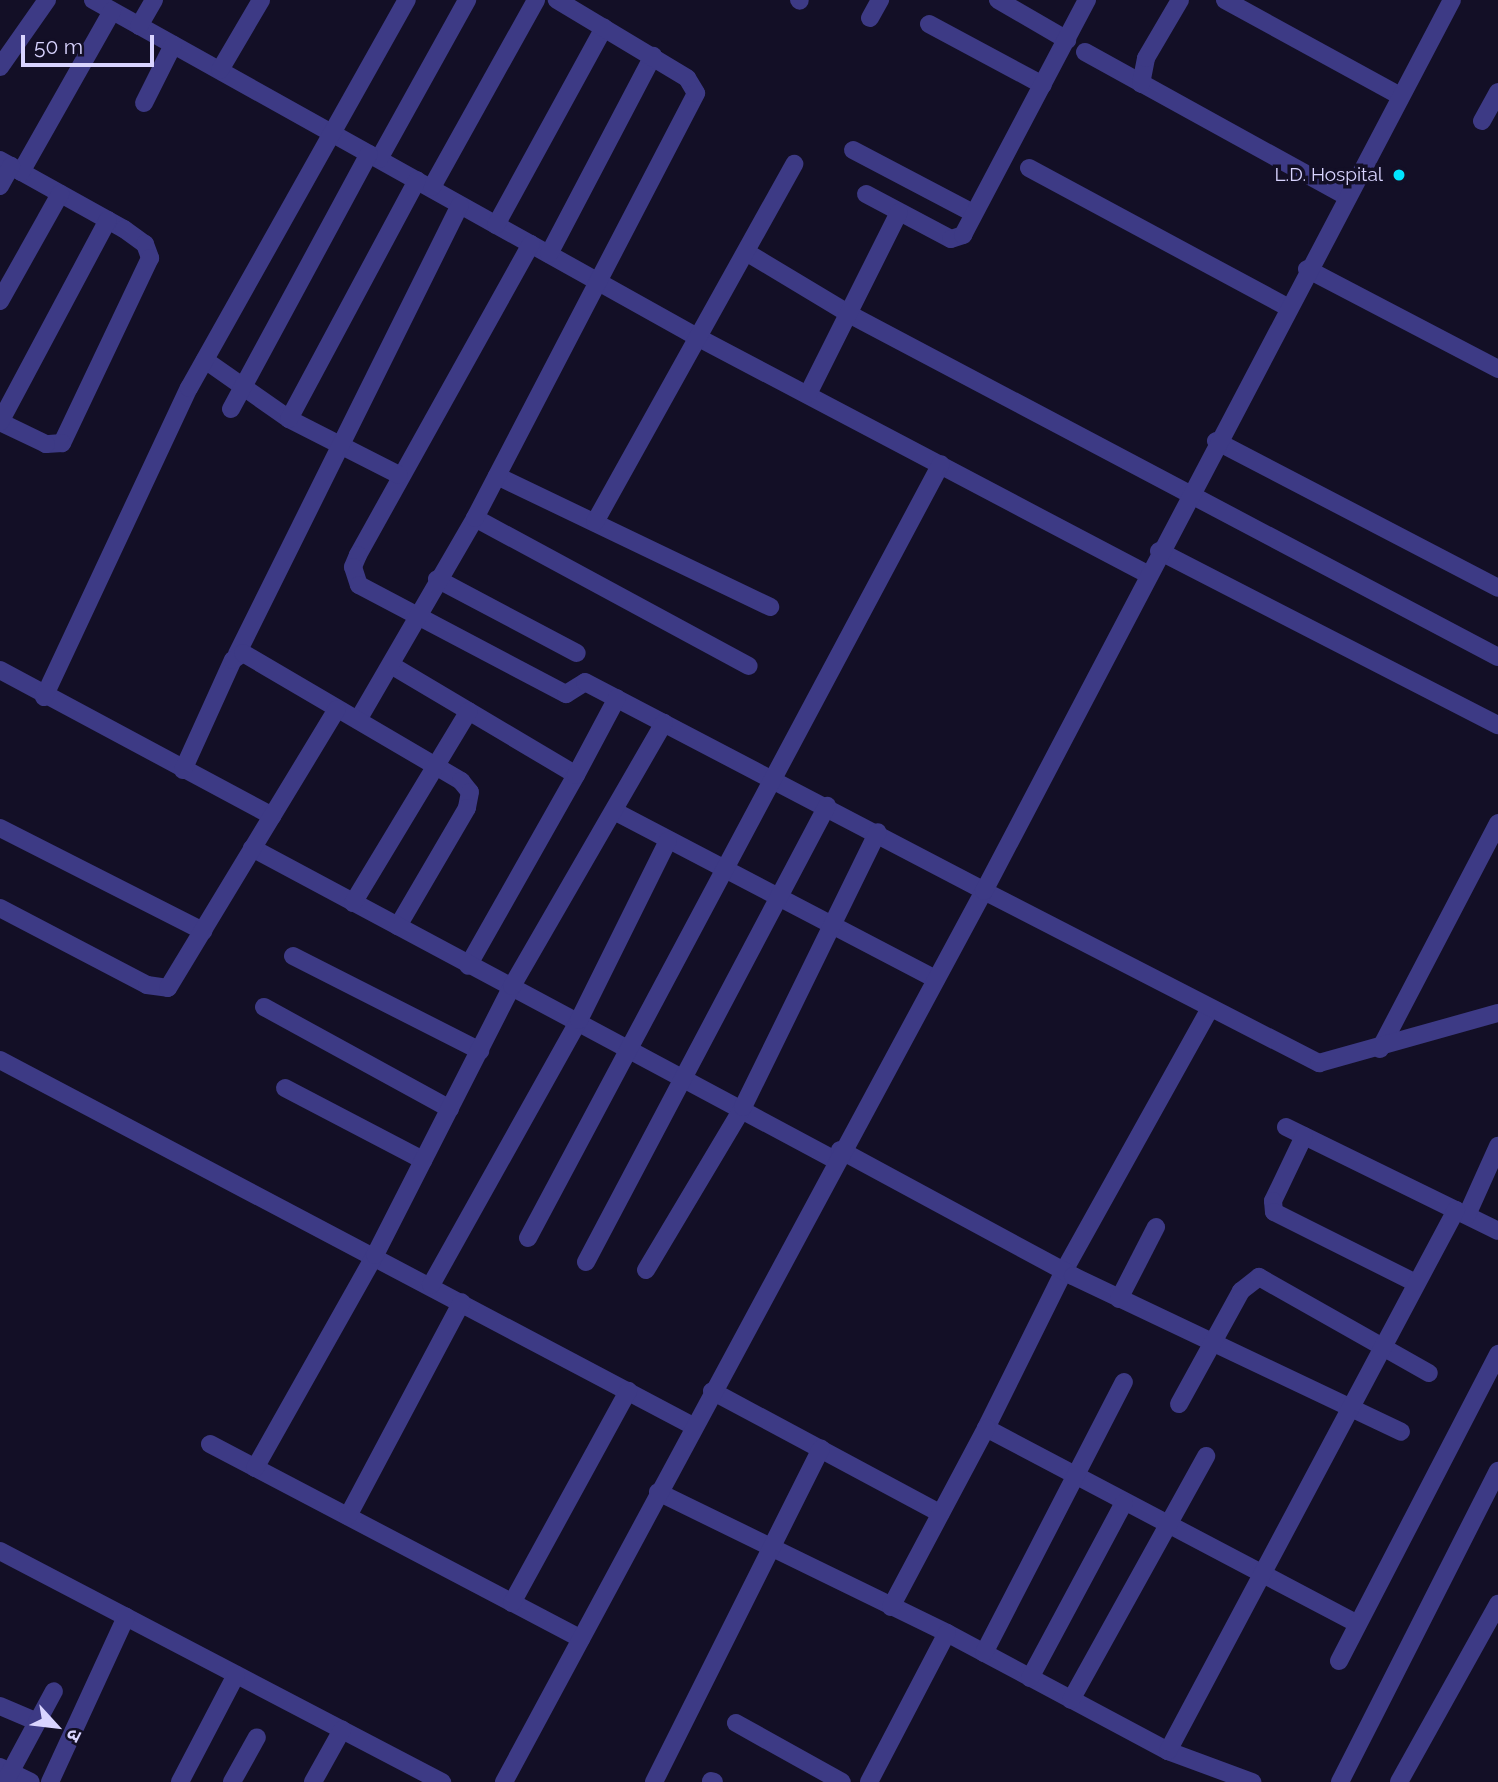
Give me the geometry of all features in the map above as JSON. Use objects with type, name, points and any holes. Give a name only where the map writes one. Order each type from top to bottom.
[{"type":"street","points":[[0,67],[47,0]]},
{"type":"street","points":[[93,0],[699,338],[1147,574]]},
{"type":"street","points":[[139,26],[154,0]]},
{"type":"street","points":[[220,71],[261,0]]},
{"type":"street","points":[[44,697],[205,360],[407,0]]},
{"type":"street","points":[[231,409],[241,385],[467,0]]},
{"type":"street","points":[[289,419],[424,184],[536,0]]},
{"type":"street","points":[[358,720],[391,665],[416,615],[475,519],[696,93],[687,78],[557,0]]},
{"type":"street","points":[[870,18],[880,0]]},
{"type":"street","points":[[998,0],[1068,40]]},
{"type":"street","points":[[866,194],[954,240],[973,213],[1068,40],[1087,0]]},
{"type":"street","points":[[1141,84],[1146,58],[1180,0]]},
{"type":"street","points":[[1225,0],[1400,96]]},
{"type":"street","points":[[504,1782],[838,1155],[984,891],[1187,496],[1452,0]]},
{"type":"street","points":[[0,186],[10,166],[112,11]]},
{"type":"street","points":[[929,23],[1043,85]]},
{"type":"street","points":[[496,225],[604,28]]},
{"type":"street","points":[[144,103],[173,45]]},
{"type":"street","points":[[1085,52],[1348,197]]},
{"type":"street","points":[[549,254],[653,56]]},
{"type":"street","points":[[1482,121],[1498,92]]},
{"type":"street","points":[[853,150],[973,213]]},
{"type":"street","points":[[595,522],[794,164]]},
{"type":"street","points":[[10,166],[108,220],[145,244],[150,258],[92,389],[62,443],[54,446],[0,422],[108,220]]},
{"type":"street","points":[[1029,168],[1287,307]]},
{"type":"street","points":[[0,302],[60,194]]},
{"type":"street","points":[[183,770],[339,444],[460,205]]},
{"type":"street","points":[[808,394],[899,212]]},
{"type":"street","points":[[531,244],[399,475],[358,555],[354,578],[416,615],[566,694],[585,682],[617,698],[878,832],[1208,1012],[1319,1063],[1380,1049],[1496,1015]]},
{"type":"street","points":[[746,252],[849,314],[1187,496],[1498,657]]},
{"type":"street","points":[[1307,269],[1498,369]]},
{"type":"street","points":[[205,360],[289,419],[399,475]]},
{"type":"street","points":[[1216,441],[1498,588]]},
{"type":"street","points":[[528,1238],[632,1047],[771,777],[941,464]]},
{"type":"street","points":[[497,476],[770,607]]},
{"type":"street","points":[[475,519],[749,666]]},
{"type":"street","points":[[1159,551],[1498,725]]},
{"type":"street","points":[[437,579],[577,653]]},
{"type":"street","points":[[237,654],[358,720],[468,786],[470,798],[398,926]]},
{"type":"street","points":[[391,665],[576,775]]},
{"type":"street","points":[[0,670],[44,697],[272,816]]},
{"type":"street","points":[[468,966],[617,698]]},
{"type":"street","points":[[0,908],[162,991],[174,982],[337,709]]},
{"type":"street","points":[[353,902],[469,711]]},
{"type":"street","points":[[256,1468],[375,1255],[512,986],[616,811],[664,723]]},
{"type":"street","points":[[586,1262],[827,806]]},
{"type":"street","points":[[616,811],[779,900],[936,979]]},
{"type":"street","points":[[1380,1049],[1498,823]]},
{"type":"street","points":[[0,828],[203,931]]},
{"type":"street","points":[[646,1270],[743,1107],[878,832]]},
{"type":"street","points":[[431,1285],[579,1020],[668,841]]},
{"type":"street","points":[[252,848],[468,966],[632,1047],[743,1107],[1064,1271],[1212,1343],[1352,1406],[1401,1432]]},
{"type":"street","points":[[293,956],[480,1051]]},
{"type":"street","points":[[264,1007],[450,1109]]},
{"type":"street","points":[[891,1607],[986,1428],[1064,1271],[1208,1012]]},
{"type":"street","points":[[0,1060],[375,1255],[693,1426]]},
{"type":"street","points":[[285,1088],[424,1160]]},
{"type":"street","points":[[1286,1127],[1498,1231]]},
{"type":"street","points":[[1304,1136],[1273,1200],[1274,1212],[1416,1283]]},
{"type":"street","points":[[1168,1751],[1258,1572],[1352,1406],[1416,1283],[1461,1213],[1498,1146]]},
{"type":"street","points":[[1119,1298],[1156,1227]]},
{"type":"street","points":[[1180,1404],[1241,1291],[1259,1277],[1385,1345],[1429,1373]]},
{"type":"street","points":[[348,1516],[462,1302]]},
{"type":"street","points":[[1339,1661],[1498,1354]]},
{"type":"street","points":[[984,1653],[1124,1382]]},
{"type":"street","points":[[512,1603],[628,1391]]},
{"type":"street","points":[[712,1391],[940,1513]]},
{"type":"street","points":[[986,1428],[1076,1478],[1358,1624]]},
{"type":"street","points":[[210,1444],[581,1639]]},
{"type":"street","points":[[654,1782],[821,1449]]},
{"type":"street","points":[[1072,1700],[1206,1456]]},
{"type":"street","points":[[1340,1782],[1498,1471]]},
{"type":"street","points":[[658,1493],[771,1551],[947,1633],[1168,1751],[1245,1781]]},
{"type":"street","points":[[1030,1678],[1124,1503]]},
{"type":"street","points":[[0,1551],[442,1782]]},
{"type":"street","points":[[1399,1782],[1498,1604]]},
{"type":"street","points":[[50,1782],[125,1617]]},
{"type":"street","points":[[869,1782],[947,1633]]},
{"type":"street","points":[[180,1782],[236,1675]]},
{"type":"street","points":[[31,1782],[5,1773],[54,1691]]},
{"type":"street","points":[[0,1706],[36,1721]]},
{"type":"street","points":[[736,1723],[842,1782]]},
{"type":"street","points":[[313,1782],[342,1730]]},
{"type":"street","points":[[232,1782],[257,1737]]},
{"type":"place","name":"L.D. Hospital","points":[[1399,175]]}]
